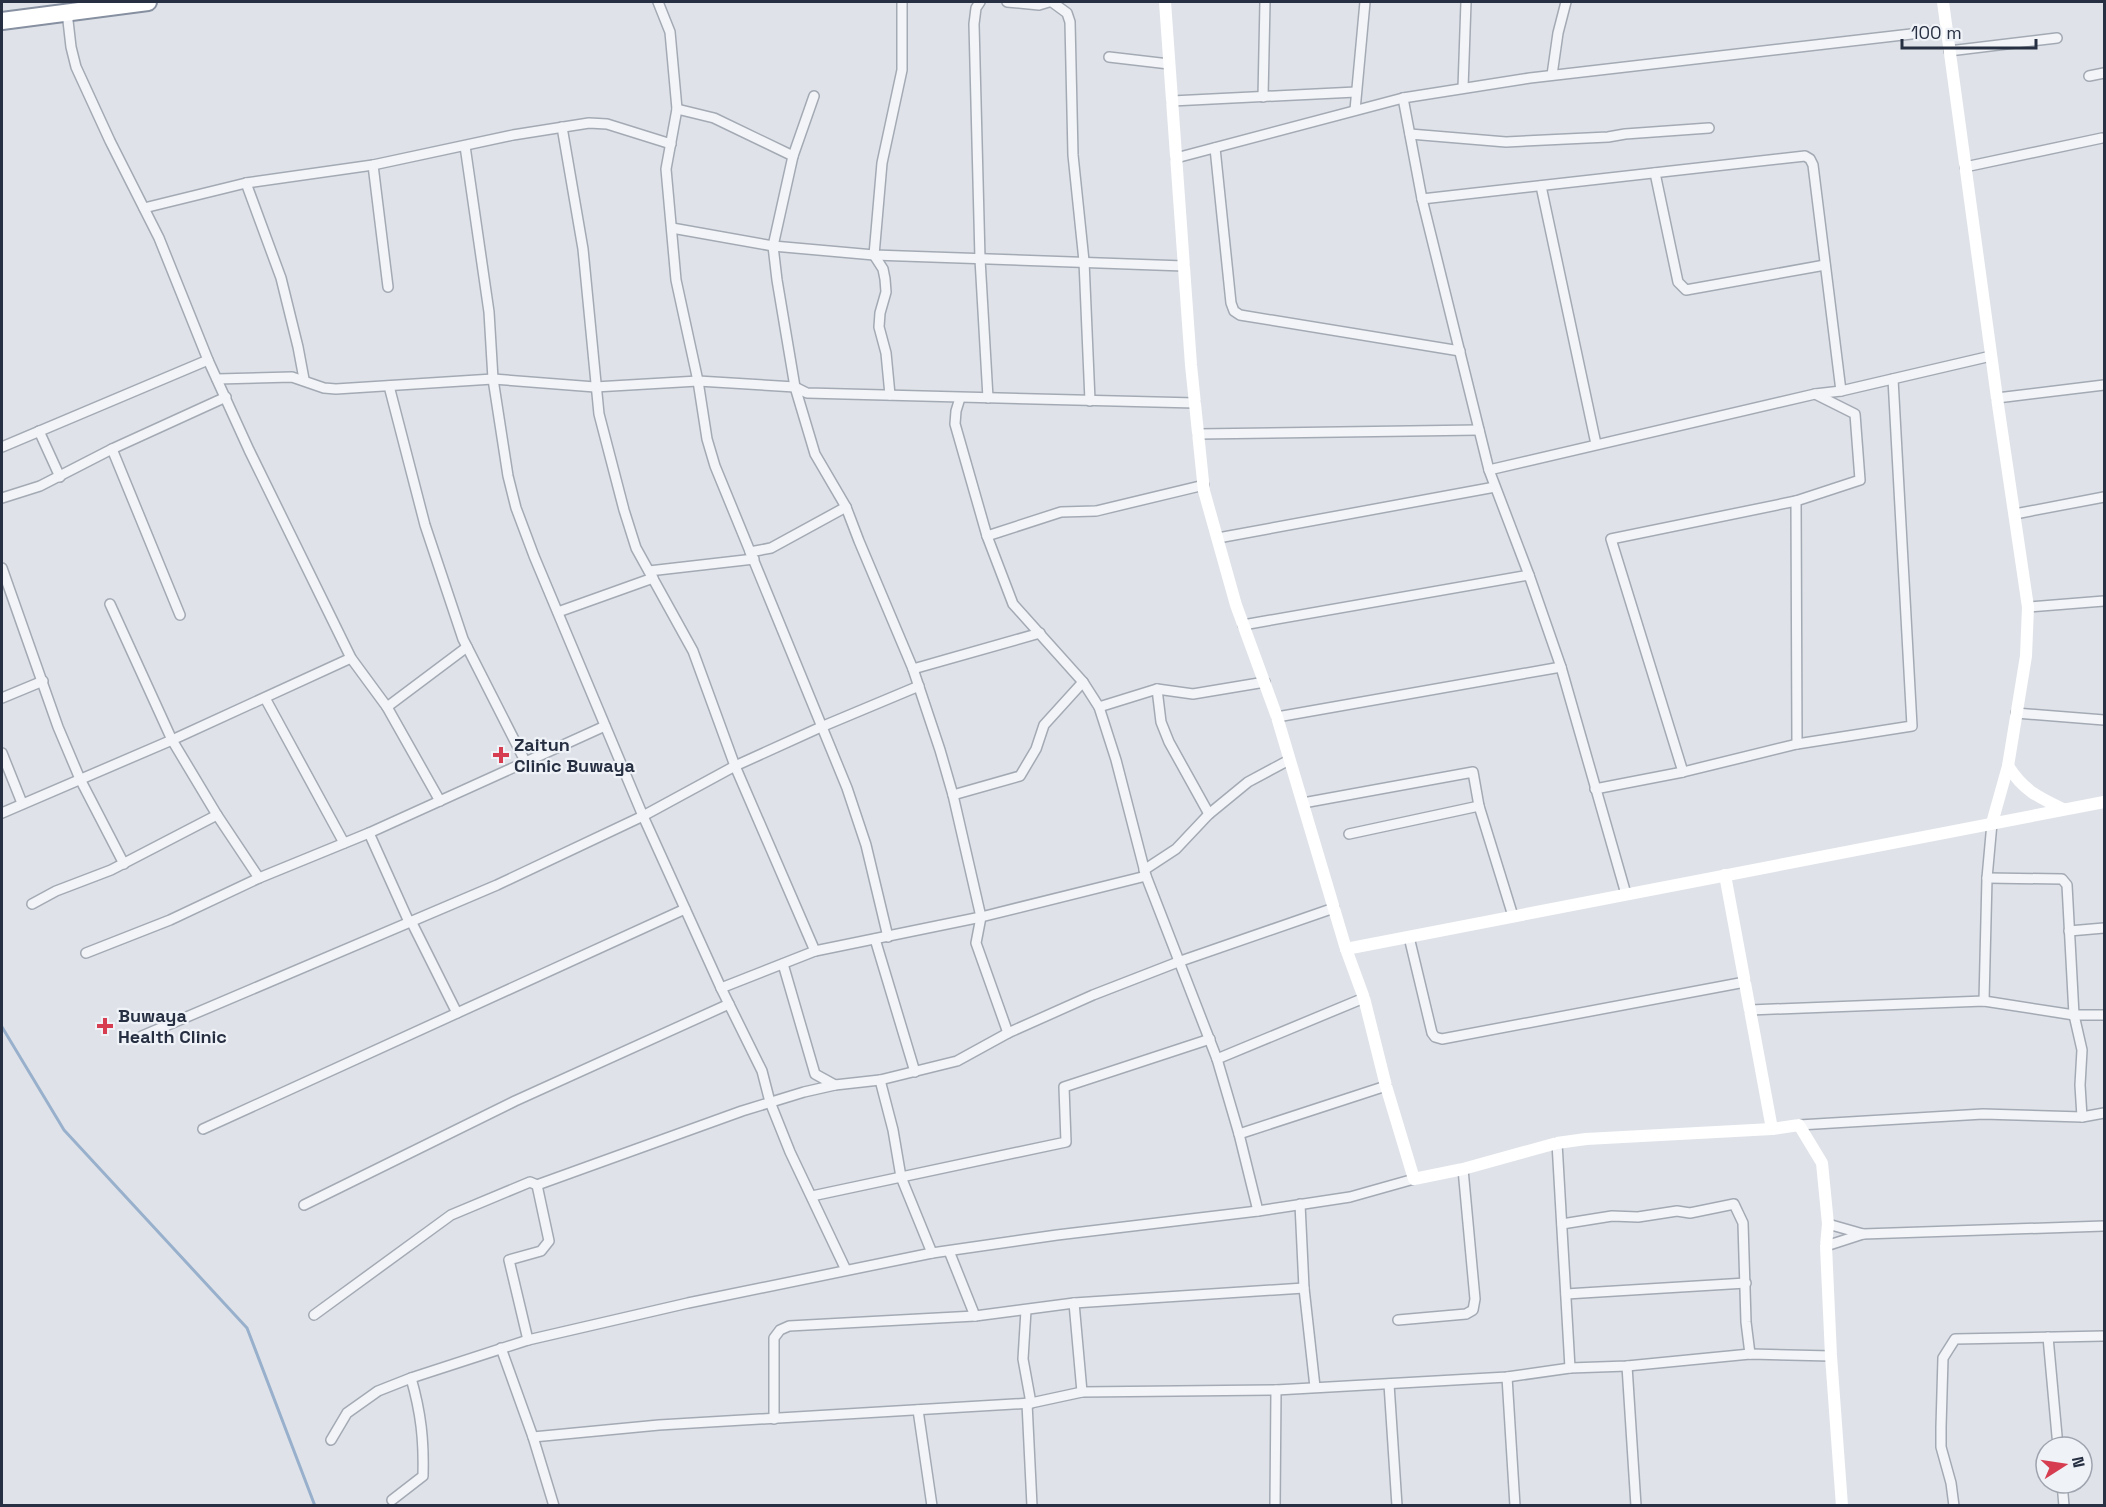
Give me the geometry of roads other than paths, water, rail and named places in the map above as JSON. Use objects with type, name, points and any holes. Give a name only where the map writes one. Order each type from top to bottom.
[{"type":"highway","points":[[2,21],[148,2]]},
{"type":"street","points":[[658,2],[670,32],[677,110],[666,169],[676,280],[698,381],[707,439],[715,466],[847,788],[866,844],[888,937]]},
{"type":"street","points":[[890,395],[886,353],[879,327],[886,292],[885,279],[883,268],[874,255],[882,163],[902,70],[902,2]]},
{"type":"street","points":[[980,2],[976,8],[974,24],[980,259],[988,398]]},
{"type":"street","points":[[1007,2],[1040,5],[1051,2],[1067,13],[1070,22],[1073,155],[1084,261],[1090,401]]},
{"type":"street","points":[[1165,2],[1195,403],[1204,485],[1243,625],[1278,717],[1346,949],[1364,998],[1386,1086],[1414,1179]]},
{"type":"street","points":[[1263,97],[1265,2]]},
{"type":"street","points":[[1355,110],[1365,2]]},
{"type":"street","points":[[1463,88],[1466,2]]},
{"type":"street","points":[[1552,75],[1558,33],[1566,2]]},
{"type":"street","points":[[1943,2],[1996,398],[2028,607],[2026,656],[2008,766],[1992,823],[1987,878],[1984,1001]]},
{"type":"street","points":[[67,12],[76,67],[159,238],[208,360],[249,450],[351,658],[387,707],[440,801]]},
{"type":"street","points":[[1176,158],[1403,98],[1463,88],[1552,75],[1946,30]]},
{"type":"street","points":[[1949,51],[2057,38]]},
{"type":"street","points":[[1109,57],[1169,64]]},
{"type":"street","points":[[2088,76],[2104,73]]},
{"type":"street","points":[[1172,101],[1356,92]]},
{"type":"street","points":[[814,96],[793,156],[773,246],[795,387],[816,454],[846,507],[919,686],[953,795],[981,917],[976,943],[1008,1033]]},
{"type":"street","points":[[1403,98],[1422,199],[1489,470],[1561,667],[1626,894]]},
{"type":"street","points":[[677,110],[714,118],[793,156]]},
{"type":"street","points":[[144,208],[246,183],[373,165],[597,122],[670,144]]},
{"type":"street","points":[[562,127],[582,249],[599,414],[624,510],[636,548],[693,651],[735,766],[815,951]]},
{"type":"street","points":[[1410,134],[1506,142],[1608,137],[1708,128]]},
{"type":"street","points":[[1965,167],[2102,138]]},
{"type":"street","points":[[465,146],[489,312],[493,379],[508,476],[516,508],[643,816],[762,1071],[770,1102],[790,1152],[846,1270]]},
{"type":"street","points":[[1215,148],[1231,303],[1234,311],[1240,315],[1460,351]]},
{"type":"street","points":[[1422,199],[1805,156],[1813,165],[1841,391]]},
{"type":"street","points":[[373,165],[388,287]]},
{"type":"street","points":[[1655,173],[1678,282],[1686,290],[1825,265]]},
{"type":"street","points":[[246,183],[281,278],[304,379]]},
{"type":"street","points":[[1541,186],[1596,444]]},
{"type":"street","points":[[672,228],[773,246],[874,255],[1184,266]]},
{"type":"street","points":[[1489,470],[1815,394],[1841,391],[1991,356]]},
{"type":"street","points":[[2,447],[208,360]]},
{"type":"street","points":[[217,379],[292,377],[304,379],[324,388],[336,389],[493,379],[596,387],[698,381],[795,387],[807,393],[1195,403]]},
{"type":"street","points":[[1595,789],[1683,772],[1797,744],[1912,726],[1893,379]]},
{"type":"street","points":[[1996,398],[2104,385]]},
{"type":"street","points":[[389,386],[425,525],[467,646],[526,763]]},
{"type":"street","points":[[1683,772],[1611,539],[1796,501],[1860,480],[1855,414],[1815,394]]},
{"type":"street","points":[[2,498],[60,477],[112,449],[226,397]]},
{"type":"street","points":[[960,398],[955,424],[987,536],[1013,604],[1083,682],[1100,707],[1145,873],[1217,1059],[1258,1210]]},
{"type":"street","points":[[1198,434],[1479,430]]},
{"type":"street","points":[[39,431],[60,477]]},
{"type":"street","points":[[112,449],[180,615]]},
{"type":"street","points":[[987,536],[1060,512],[1096,511],[1204,485]]},
{"type":"street","points":[[1218,538],[1495,487]]},
{"type":"street","points":[[2015,514],[2104,497]]},
{"type":"street","points":[[1796,501],[1797,744]]},
{"type":"street","points":[[558,612],[651,575],[752,555],[771,548],[846,507]]},
{"type":"street","points":[[2,568],[58,727],[80,779],[124,864]]},
{"type":"street","points":[[1243,625],[1529,575]]},
{"type":"street","points":[[2,600],[12,596]]},
{"type":"street","points":[[2028,607],[2104,601]]},
{"type":"street","points":[[110,604],[172,740],[217,815],[259,878]]},
{"type":"street","points":[[913,669],[1040,633]]},
{"type":"street","points":[[387,707],[467,646]]},
{"type":"street","points":[[2,813],[172,740],[351,658]]},
{"type":"street","points":[[1278,717],[1561,667]]},
{"type":"street","points":[[2,698],[43,681]]},
{"type":"street","points":[[953,795],[1020,776],[1036,748],[1044,725],[1083,682]]},
{"type":"street","points":[[1100,707],[1157,689],[1193,694],[1265,682]]},
{"type":"street","points":[[142,1036],[497,885],[643,816],[735,766],[919,686]]},
{"type":"street","points":[[1157,689],[1161,722],[1169,742],[1209,814]]},
{"type":"street","points":[[265,698],[344,843]]},
{"type":"street","points":[[2016,714],[2104,720]]},
{"type":"street","points":[[86,953],[170,920],[259,878],[369,833],[605,726]]},
{"type":"street","points":[[2,753],[22,803]]},
{"type":"street","points":[[722,988],[815,951],[981,917],[1145,873],[1176,849],[1209,814],[1248,782],[1289,760]]},
{"type":"street","points":[[2008,766],[2018,781],[2036,796],[2063,809]]},
{"type":"street","points":[[1303,802],[1473,772],[1479,806],[1513,916]]},
{"type":"street","points":[[1346,949],[2104,802]]},
{"type":"street","points":[[1349,834],[1479,806]]},
{"type":"street","points":[[32,904],[56,891],[124,864],[217,815]]},
{"type":"street","points":[[369,833],[410,922],[457,1013]]},
{"type":"street","points":[[1725,875],[1772,1129]]},
{"type":"street","points":[[1987,878],[2062,879],[2067,885],[2074,1016],[2082,1050],[2080,1085],[2082,1117]]},
{"type":"street","points":[[314,1315],[451,1215],[530,1182],[537,1185],[804,1092],[835,1085],[880,1080],[957,1061],[1008,1033],[1093,995],[1178,962],[1334,908]]},
{"type":"street","points":[[203,1129],[685,909]]},
{"type":"street","points":[[2069,930],[2104,928]]},
{"type":"street","points":[[1409,936],[1432,1033],[1435,1037],[1442,1039],[1745,982]]},
{"type":"street","points":[[875,939],[915,1072]]},
{"type":"street","points":[[783,964],[815,1074],[835,1085]]},
{"type":"street","points":[[1217,1059],[1364,998]]},
{"type":"street","points":[[1750,1010],[1984,1001],[2074,1016],[2104,1016]]},
{"type":"street","points":[[304,1205],[515,1101],[729,1004]]},
{"type":"street","points":[[812,1196],[1066,1142],[1064,1087],[1210,1039]]},
{"type":"street","points":[[804,1092],[815,1074]]},
{"type":"street","points":[[880,1080],[893,1130],[901,1178],[932,1253]]},
{"type":"street","points":[[1239,1134],[1386,1086]]},
{"type":"street","points":[[331,1440],[347,1413],[378,1391],[501,1348],[528,1340],[932,1253],[1350,1197],[1557,1143],[1586,1139],[1983,1114],[2082,1117],[2104,1113]]},
{"type":"street","points":[[1799,1125],[1822,1163],[1828,1224],[1826,1246],[1831,1356],[1842,1506]]},
{"type":"street","points":[[1557,1143],[1570,1368]]},
{"type":"street","points":[[1398,1320],[1466,1314],[1473,1310],[1475,1299],[1463,1169]]},
{"type":"street","points":[[528,1340],[509,1260],[541,1251],[549,1242],[537,1185]]},
{"type":"street","points":[[1300,1204],[1304,1288],[1315,1387]]},
{"type":"street","points":[[1562,1224],[1612,1216],[1638,1217],[1677,1211],[1690,1213],[1734,1204],[1743,1222],[1750,1354]]},
{"type":"street","points":[[1828,1224],[1863,1234]]},
{"type":"street","points":[[1826,1246],[1863,1234],[2104,1226]]},
{"type":"street","points":[[949,1251],[975,1316]]},
{"type":"street","points":[[1566,1294],[1746,1283]]},
{"type":"street","points":[[774,1419],[774,1338],[780,1330],[789,1326],[975,1316],[1074,1304],[1304,1288]]},
{"type":"street","points":[[1074,1304],[1082,1392]]},
{"type":"street","points":[[1026,1310],[1023,1359],[1029,1403],[1032,1506]]},
{"type":"street","points":[[1954,1506],[1951,1483],[1941,1447],[1943,1358],[1955,1338],[2104,1336]]},
{"type":"street","points":[[2048,1337],[2057,1435]]},
{"type":"street","points":[[501,1348],[533,1437],[554,1506]]},
{"type":"street","points":[[533,1437],[659,1425],[1029,1403],[1082,1392],[1275,1389],[1389,1384],[1507,1377],[1570,1368],[1627,1366],[1750,1354],[1831,1356]]},
{"type":"street","points":[[1627,1366],[1636,1506]]},
{"type":"street","points":[[1507,1377],[1515,1506]]},
{"type":"street","points":[[392,1500],[423,1476],[424,1439],[411,1378]]},
{"type":"street","points":[[1389,1384],[1397,1506]]},
{"type":"street","points":[[1275,1389],[1275,1506]]},
{"type":"street","points":[[918,1410],[932,1506]]},
{"type":"waterway","points":[[2,1027],[64,1130],[247,1328],[315,1506]]},
{"type":"place","name":"Zaitun Clinic Buwaya","points":[[501,755]]},
{"type":"place","name":"Buwaya Health Clinic","points":[[105,1026]]}]
